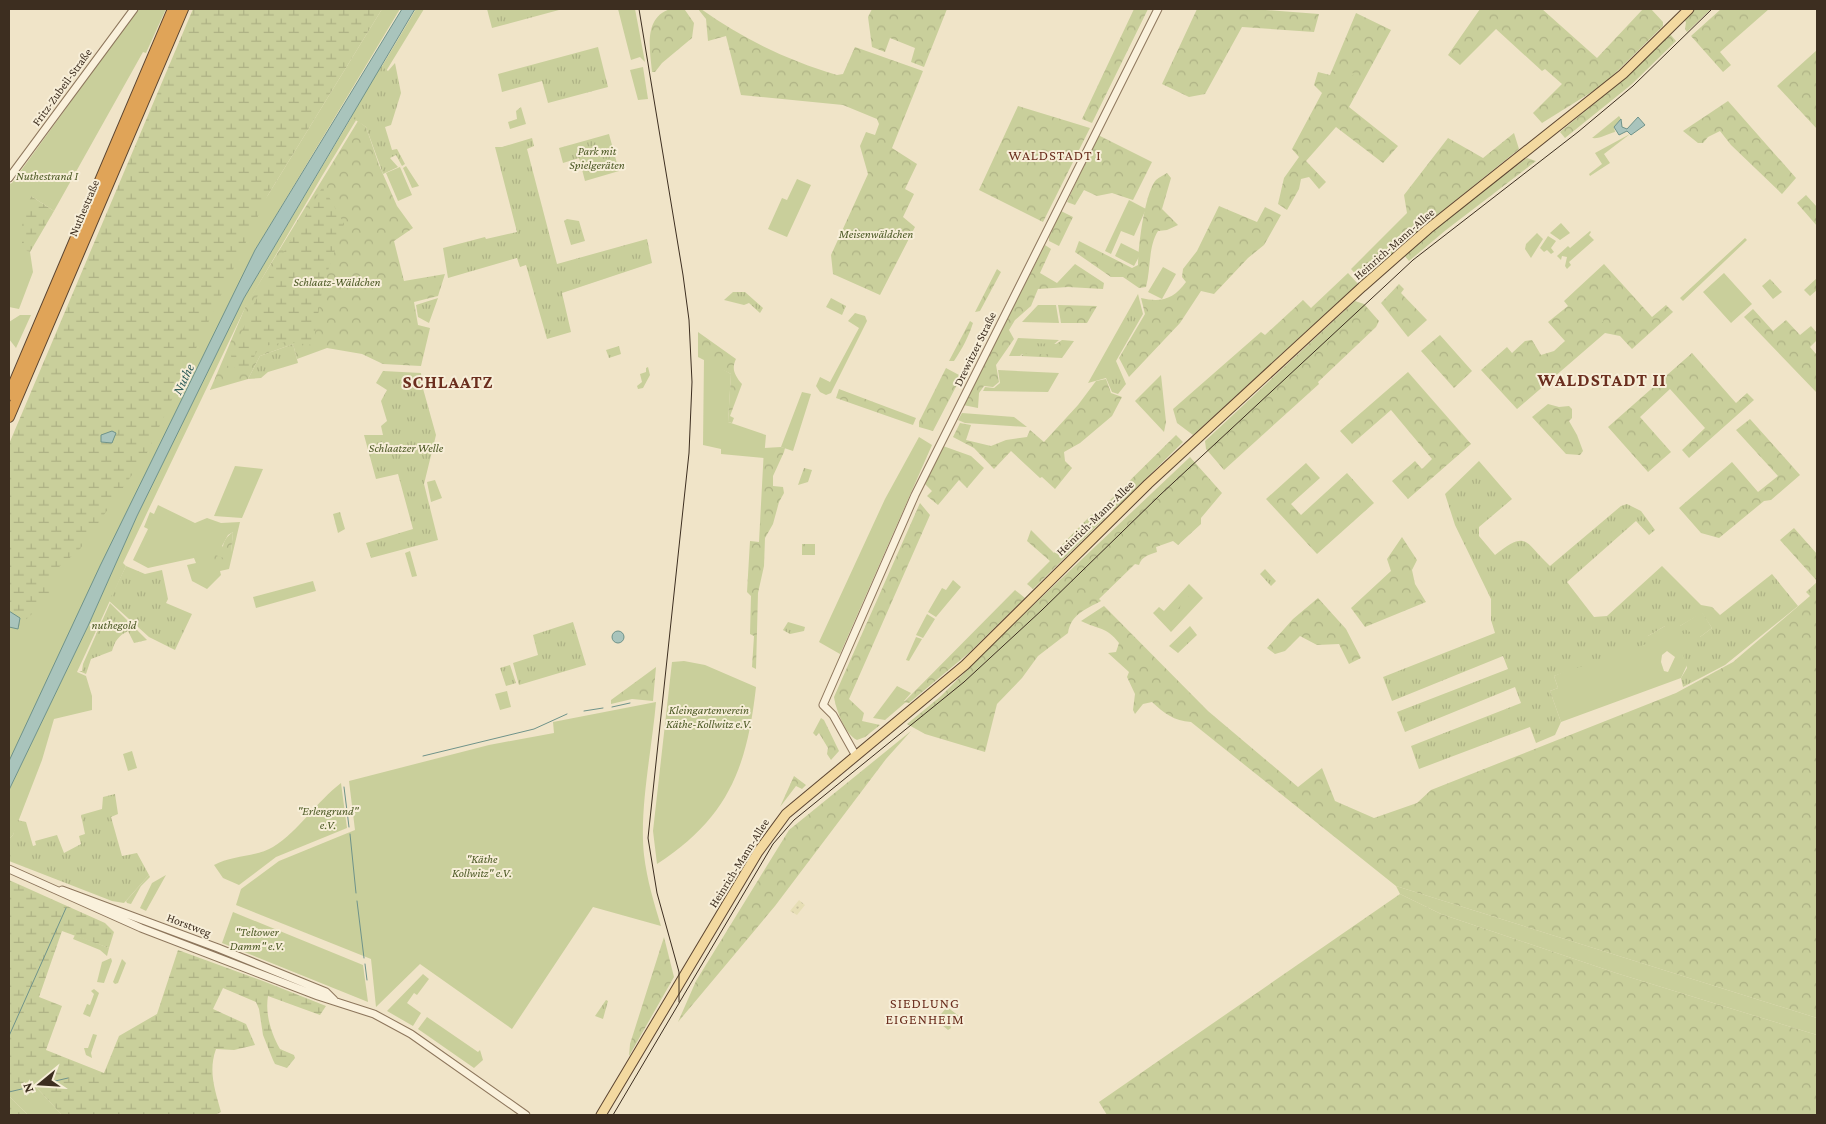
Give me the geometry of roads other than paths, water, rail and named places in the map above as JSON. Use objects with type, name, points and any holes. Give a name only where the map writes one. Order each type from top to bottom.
[{"type":"highway","name":"Nuthestraße","points":[[9,395],[173,9]]},
{"type":"highway","name":"Nuthestraße","points":[[9,417],[183,9]]},
{"type":"main road","name":"Heinrich-Mann-Allee","points":[[602,1115],[767,837],[786,814],[965,665],[1148,484],[1369,281],[1428,229],[1623,74],[1689,9]]},
{"type":"street","name":"Fritz-Zubeil-Straße","points":[[9,178],[134,9]]},
{"type":"street","name":"Drewitzer Straße","points":[[856,756],[833,715],[823,705],[915,495],[1158,9]]},
{"type":"street","name":"Horstweg","points":[[9,868],[34,880],[218,948],[326,992],[334,1000],[374,1014],[411,1034],[526,1115]]},
{"type":"water","points":[[402,9],[415,9],[244,298],[137,516],[88,626],[9,790],[9,761],[100,566],[255,250]]},
{"type":"water","points":[[1638,117],[1645,125],[1631,135],[1627,131],[1619,135],[1614,127],[1621,119],[1622,127],[1627,129]]},
{"type":"water","points":[[112,431],[116,433],[112,443],[101,442],[101,435]]},
{"type":"water","points":[[9,611],[20,618],[18,629],[9,627]]},
{"type":"water","points":[[618,631],[624,637],[618,643],[612,637]]},
{"type":"waterway","points":[[612,707],[630,703]]},
{"type":"waterway","points":[[584,711],[603,708]]},
{"type":"waterway","points":[[423,756],[534,729],[567,714]]},
{"type":"waterway","points":[[344,787],[349,827]]},
{"type":"waterway","points":[[350,834],[356,893]]},
{"type":"waterway","points":[[357,901],[364,958]]},
{"type":"waterway","points":[[9,1036],[66,908]]},
{"type":"waterway","points":[[365,964],[367,980]]},
{"type":"waterway","points":[[9,1092],[68,1078]]},
{"type":"tram line","points":[[639,9],[683,275],[689,320],[692,382],[689,453],[648,838],[657,893],[679,972],[679,1002]]},
{"type":"tram line","points":[[613,1115],[773,844],[794,820],[964,682],[1042,610],[1160,495],[1413,260],[1578,132],[1633,86],[1712,9]]},
{"type":"district","name":"WALDSTADT I","points":[[1055,155]]},
{"type":"district","name":"WALDSTADT II","points":[[1602,380]]},
{"type":"district","name":"SCHLAATZ","points":[[448,382]]},
{"type":"district","name":"SIEDLUNG EIGENHEIM","points":[[925,1012]]},
{"type":"park label","name":"Park mit Spielgeräten","points":[[597,158]]},
{"type":"park label","name":"Nuthestrand I","points":[[47,176]]},
{"type":"park label","name":"Meisenwäldchen","points":[[876,234]]},
{"type":"park label","name":"Schlaatz-Wäldchen","points":[[337,282]]},
{"type":"park label","name":"Schlaatzer Welle","points":[[406,448]]},
{"type":"park label","name":"nuthegold","points":[[114,625]]},
{"type":"park label","name":"Kleingartenverein Käthe-Kollwitz e.V.","points":[[709,717]]},
{"type":"park label","name":"\"Erlengrund\" e.V.","points":[[328,818]]},
{"type":"park label","name":"\"Käthe Kollwitz\" e.V.","points":[[482,866]]},
{"type":"park label","name":"\"Teltower Damm\" e.V.","points":[[257,939]]},
{"type":"water label","name":"Nuthe","points":[[183,379]]}]
